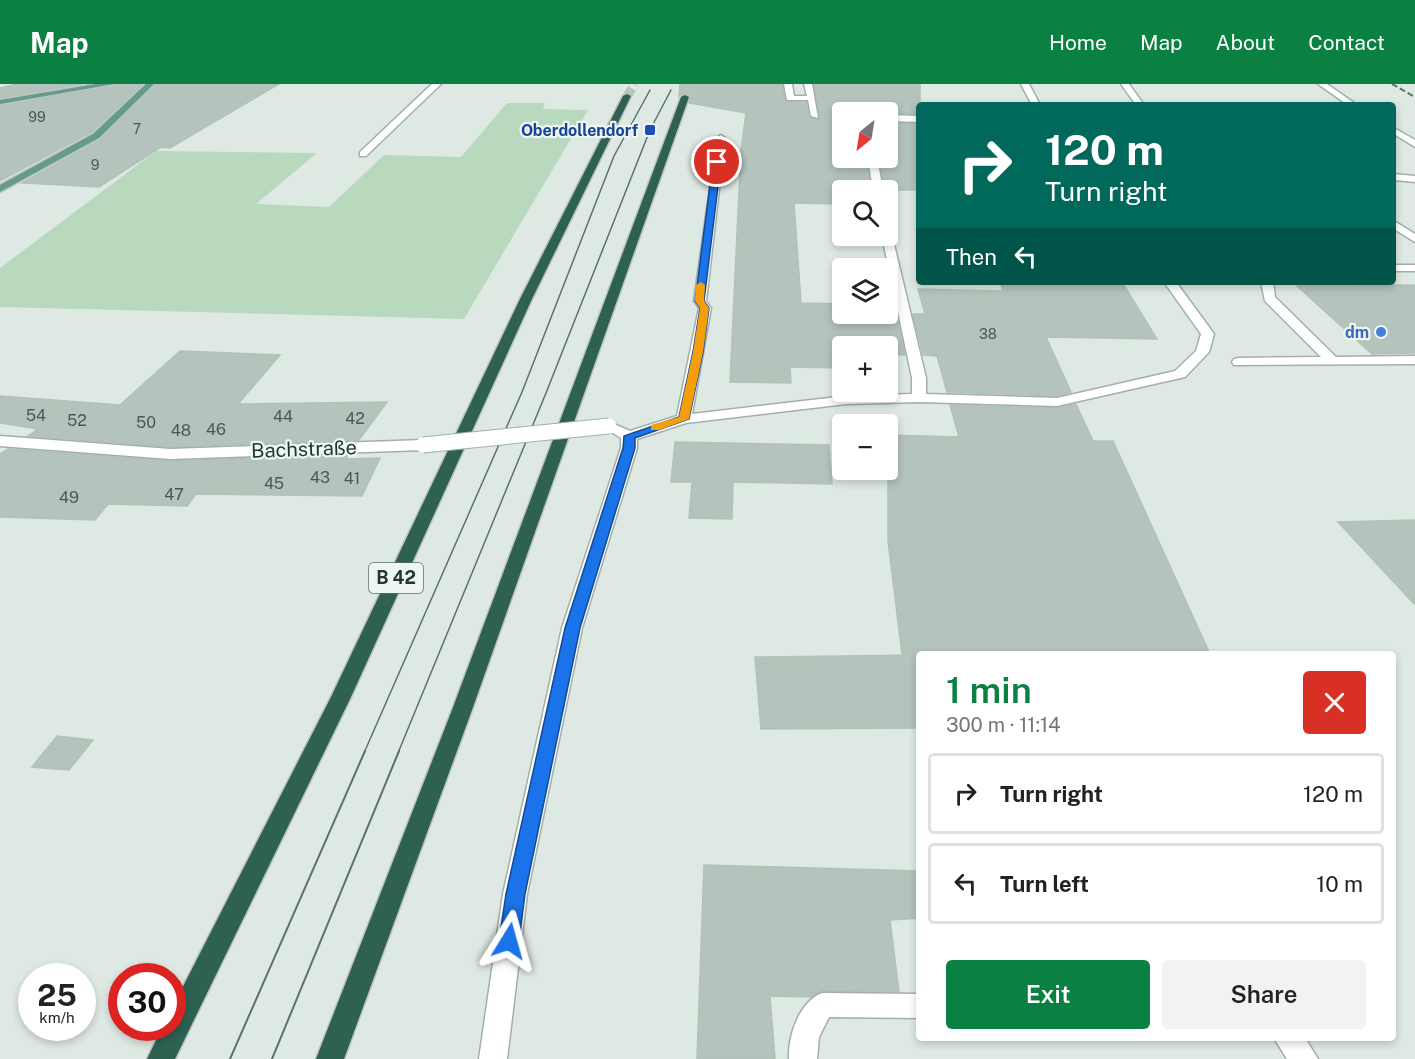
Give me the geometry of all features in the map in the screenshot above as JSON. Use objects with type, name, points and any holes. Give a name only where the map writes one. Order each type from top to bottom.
[{"type":"highway","name":"B 42","points":[[161,1059],[341,697],[526,299],[627,96]]},
{"type":"highway","points":[[330,1059],[462,710],[685,97]]},
{"type":"main road","points":[[0,102],[110,84]]},
{"type":"main road","points":[[0,189],[96,136],[140,90],[150,84]]},
{"type":"main road","points":[[86,88],[121,87]]},
{"type":"street","points":[[363,154],[412,108],[418,99],[437,84]]},
{"type":"street","points":[[788,84],[790,98],[811,98]]},
{"type":"street","points":[[808,84],[815,116]]},
{"type":"street","points":[[1024,84],[1034,102]]},
{"type":"street","points":[[1125,84],[1138,102]]},
{"type":"street","points":[[1322,84],[1349,102]]},
{"type":"street","points":[[898,118],[916,119]]},
{"type":"street","points":[[1396,132],[1415,144]]},
{"type":"street","points":[[684,419],[705,308],[700,301],[702,275],[721,138]]},
{"type":"street","points":[[1396,177],[1415,179]]},
{"type":"street","points":[[1396,225],[1415,239]]},
{"type":"street","points":[[889,246],[919,378],[919,398]]},
{"type":"street","points":[[1396,268],[1415,268]]},
{"type":"street","points":[[493,1059],[516,894],[572,628],[629,448],[629,436],[684,419],[846,400],[919,398],[1057,402],[1180,374],[1202,352],[1208,334],[1172,285]]},
{"type":"street","points":[[1267,285],[1269,298],[1332,360]]},
{"type":"street","points":[[1239,362],[1415,360]]},
{"type":"street","name":"Bachstraße","points":[[0,441],[170,454],[423,445],[609,426],[629,436]]},
{"type":"street","points":[[803,1059],[802,1044],[812,1018],[822,1005],[916,1006]]},
{"type":"street","points":[[1290,1041],[1304,1059]]},
{"type":"green space","points":[[507,103],[545,103],[543,109],[588,110],[464,319],[0,307],[0,268],[156,151],[317,153],[256,204],[329,207],[384,155],[461,157]]},
{"type":"building","points":[[17,84],[82,84],[0,98],[0,88]]},
{"type":"building","points":[[116,84],[143,84],[92,132],[0,181],[0,106]]},
{"type":"building","points":[[156,84],[279,84],[170,148],[161,147],[99,187],[22,183],[100,140]]},
{"type":"building","points":[[680,84],[782,84],[786,102],[806,102],[809,116],[817,120],[820,118],[814,84],[920,84],[920,102],[916,102],[916,114],[898,113],[898,102],[832,102],[832,168],[868,168],[869,180],[832,180],[832,204],[794,203],[801,303],[832,304],[832,324],[898,323],[905,355],[898,355],[898,336],[832,336],[832,368],[790,367],[791,383],[730,382],[741,150],[746,113],[689,103],[690,95],[684,93],[679,96]]},
{"type":"building","points":[[898,123],[916,124],[916,190],[898,190],[898,180],[883,180],[881,168],[898,168]]},
{"type":"building","points":[[1001,285],[1124,285],[1157,339],[1046,337],[1071,392],[1057,396],[947,392],[937,356],[923,355],[913,314],[925,314],[918,289],[1003,291]]},
{"type":"building","name":"dm","points":[[1415,285],[1415,353],[1372,354],[1297,286]]},
{"type":"building","points":[[180,351],[280,355],[238,404],[387,402],[359,440],[170,447],[28,436],[38,429],[0,423],[0,396],[120,405]]},
{"type":"building","points":[[1076,404],[1093,441],[1113,441],[1209,651],[916,651],[916,654],[902,654],[888,541],[888,480],[898,480],[898,435],[959,437],[950,405],[1057,408]]},
{"type":"building","points":[[675,442],[829,445],[832,484],[733,482],[732,519],[689,518],[692,482],[671,482]]},
{"type":"building","points":[[8,449],[170,461],[348,455],[345,459],[380,458],[362,496],[196,494],[187,506],[108,504],[95,520],[0,517],[0,454]]},
{"type":"building","points":[[1415,520],[1415,605],[1338,522]]},
{"type":"building","points":[[916,655],[916,728],[761,729],[755,657]]},
{"type":"building","points":[[57,736],[93,740],[69,770],[32,767]]},
{"type":"building","points":[[704,865],[916,871],[916,918],[890,920],[899,992],[822,991],[811,997],[770,996],[775,1059],[697,1059]]},
{"type":"tunnel","points":[[627,96],[635,84]]},
{"type":"tunnel","points":[[685,97],[690,84]]},
{"type":"tram line","points":[[364,753],[522,392],[614,156],[650,90]]},
{"type":"tram line","points":[[398,753],[546,393],[650,130],[671,90]]},
{"type":"tram line","points":[[230,1059],[365,751]]},
{"type":"tram line","points":[[272,1059],[399,751]]},
{"type":"railway","points":[[1392,84],[1415,97]]},
{"type":"slow traffic","points":[[655,427],[684,419],[705,308],[700,301],[701,285]]},
{"type":"place","name":"Oberdollendorf","points":[[650,130]]},
{"type":"place","name":"dm","points":[[1381,332]]},
{"type":"route","points":[[509,941],[516,894],[572,628],[629,448],[629,436],[684,419],[705,308],[700,301],[702,275],[717,162]]}]
